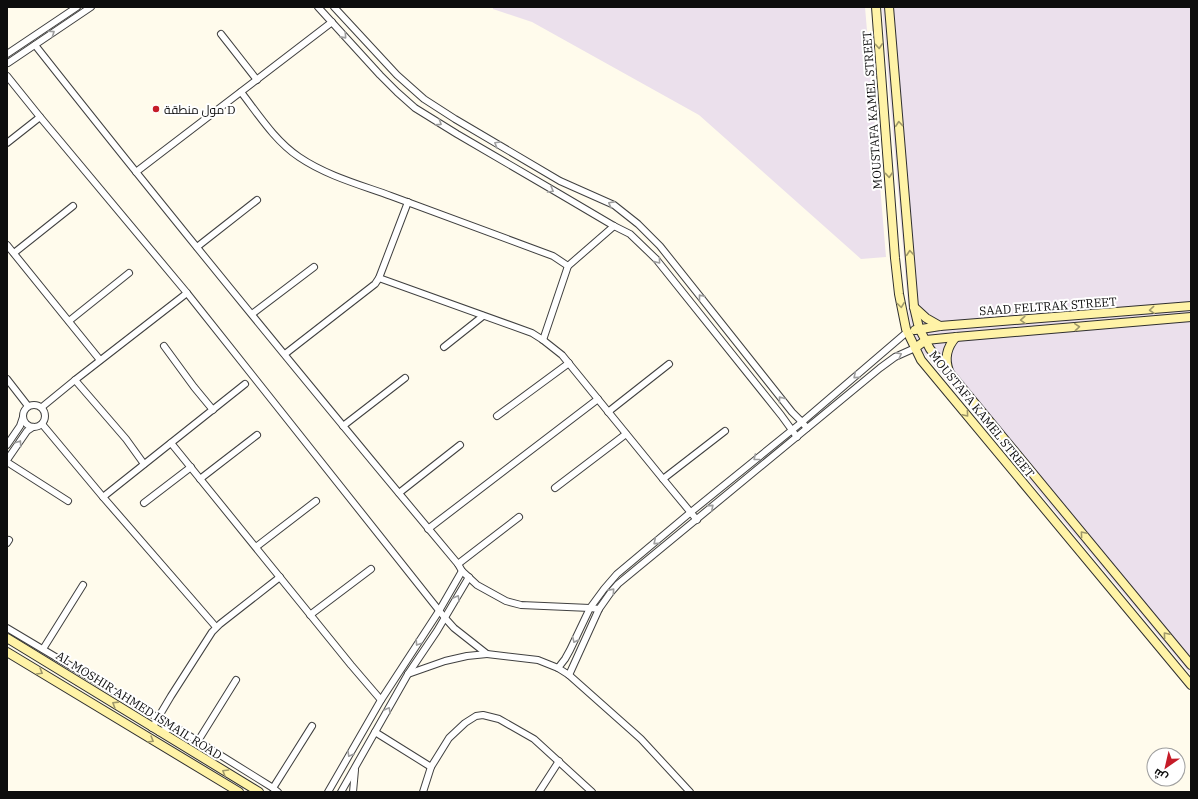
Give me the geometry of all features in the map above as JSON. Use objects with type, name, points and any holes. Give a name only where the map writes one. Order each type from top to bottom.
[{"type":"street","points":[[7,54],[77,7]]},
{"type":"street","points":[[7,64],[91,7]]},
{"type":"street","points":[[318,7],[380,75],[415,108],[630,234],[656,259],[797,437]]},
{"type":"street","points":[[334,7],[397,75],[424,99],[560,181],[614,205],[638,224],[660,246],[792,412],[807,428]]},
{"type":"street","name":"MOUSTAFA KAMEL STREET","points":[[876,7],[895,258],[902,312],[907,332],[920,360],[1191,685]]},
{"type":"street","name":"MOUSTAFA KAMEL STREET","points":[[889,7],[914,307],[919,328],[930,349],[950,374],[1191,665]]},
{"type":"street","points":[[136,172],[332,22]]},
{"type":"street","points":[[220,34],[256,80]]},
{"type":"street","points":[[35,45],[196,247],[458,564],[462,571],[477,585],[506,601],[521,605],[599,609]]},
{"type":"street","points":[[7,76],[186,293],[439,611],[454,628],[487,654]]},
{"type":"street","points":[[241,92],[275,135],[298,156],[312,165],[326,172],[553,256],[568,266]]},
{"type":"street","points":[[7,144],[40,117]]},
{"type":"street","points":[[196,247],[257,200]]},
{"type":"street","points":[[285,354],[370,288],[379,278],[408,202]]},
{"type":"street","points":[[14,253],[73,206]]},
{"type":"street","points":[[543,340],[568,266],[614,226]]},
{"type":"street","points":[[7,245],[100,360]]},
{"type":"street","points":[[252,314],[314,267]]},
{"type":"street","points":[[69,321],[129,273]]},
{"type":"street","points":[[379,278],[532,333],[543,340],[562,355],[569,363],[697,520]]},
{"type":"street","points":[[42,407],[186,293]]},
{"type":"street","name":"SAAD FELTRAK STREET","points":[[907,332],[919,328],[940,326],[1191,306]]},
{"type":"street","points":[[914,307],[926,318],[940,326]]},
{"type":"street","points":[[1182,307],[1182,318]]},
{"type":"street","points":[[1169,308],[1170,319]]},
{"type":"street","points":[[444,347],[483,316]]},
{"type":"street","name":"SAAD FELTRAK STREET","points":[[926,340],[1191,317]]},
{"type":"street","points":[[1005,321],[1006,332]]},
{"type":"street","points":[[991,322],[991,334]]},
{"type":"street","points":[[558,668],[568,655],[590,608],[604,588],[617,574],[802,422],[907,332]]},
{"type":"street","points":[[950,374],[946,361],[947,354],[956,337]]},
{"type":"street","points":[[569,675],[599,609],[618,584],[880,368],[895,357],[915,348],[926,340]]},
{"type":"street","points":[[164,346],[213,410]]},
{"type":"street","points":[[874,361],[880,368]]},
{"type":"street","points":[[497,416],[569,363]]},
{"type":"street","points":[[608,412],[669,364]]},
{"type":"street","points":[[343,426],[405,378]]},
{"type":"street","points":[[7,379],[28,406]]},
{"type":"street","points":[[75,380],[126,439],[144,464]]},
{"type":"street","points":[[103,497],[245,384]]},
{"type":"street","points":[[428,529],[598,399]]},
{"type":"street","points":[[7,445],[20,426],[23,413],[28,406],[33,404],[42,407],[46,416],[42,424],[27,431],[7,461],[68,501]]},
{"type":"street","points":[[23,417],[25,422],[33,427]]},
{"type":"street","points":[[42,424],[216,627]]},
{"type":"street","points":[[663,479],[725,431]]},
{"type":"street","points":[[555,488],[626,434]]},
{"type":"street","points":[[200,479],[257,435]]},
{"type":"street","points":[[171,443],[381,700]]},
{"type":"street","points":[[399,493],[460,445]]},
{"type":"street","points":[[144,503],[191,467]]},
{"type":"street","points":[[256,547],[316,501]]},
{"type":"street","points":[[458,564],[519,517]]},
{"type":"street","points":[[310,615],[371,569]]},
{"type":"street","points":[[328,792],[381,700],[439,611],[462,571]]},
{"type":"street","points":[[280,577],[216,627],[158,718],[155,730],[173,728],[180,730],[275,790],[312,726]]},
{"type":"street","points":[[341,792],[408,674],[445,618],[469,577]]},
{"type":"street","points":[[43,649],[84,585]]},
{"type":"street","points":[[7,628],[158,718]]},
{"type":"street","name":"AL MOSHIR AHMED ISMAIL ROAD","points":[[7,638],[155,730],[259,792]]},
{"type":"street","name":"AL MOSHIR AHMED ISMAIL ROAD","points":[[7,652],[239,792]]},
{"type":"street","points":[[408,674],[445,661],[467,656],[487,654],[538,660],[558,668],[569,675],[641,739],[690,792]]},
{"type":"street","points":[[198,741],[236,680]]},
{"type":"street","points":[[423,792],[431,767],[449,738],[465,723],[476,716],[483,715],[499,719],[534,739],[592,792]]},
{"type":"street","points":[[375,732],[431,767]]},
{"type":"street","points":[[539,792],[559,761]]},
{"type":"street","points":[[353,792],[355,767]]},
{"type":"shaded area","points":[[493,7],[865,7],[886,257],[861,259],[699,115],[532,22],[493,9]]},
{"type":"shaded area","points":[[882,7],[1191,7],[1191,675],[922,351],[913,333],[909,316]]},
{"type":"place","name":"مول منطقة D","points":[[156,109]]}]
